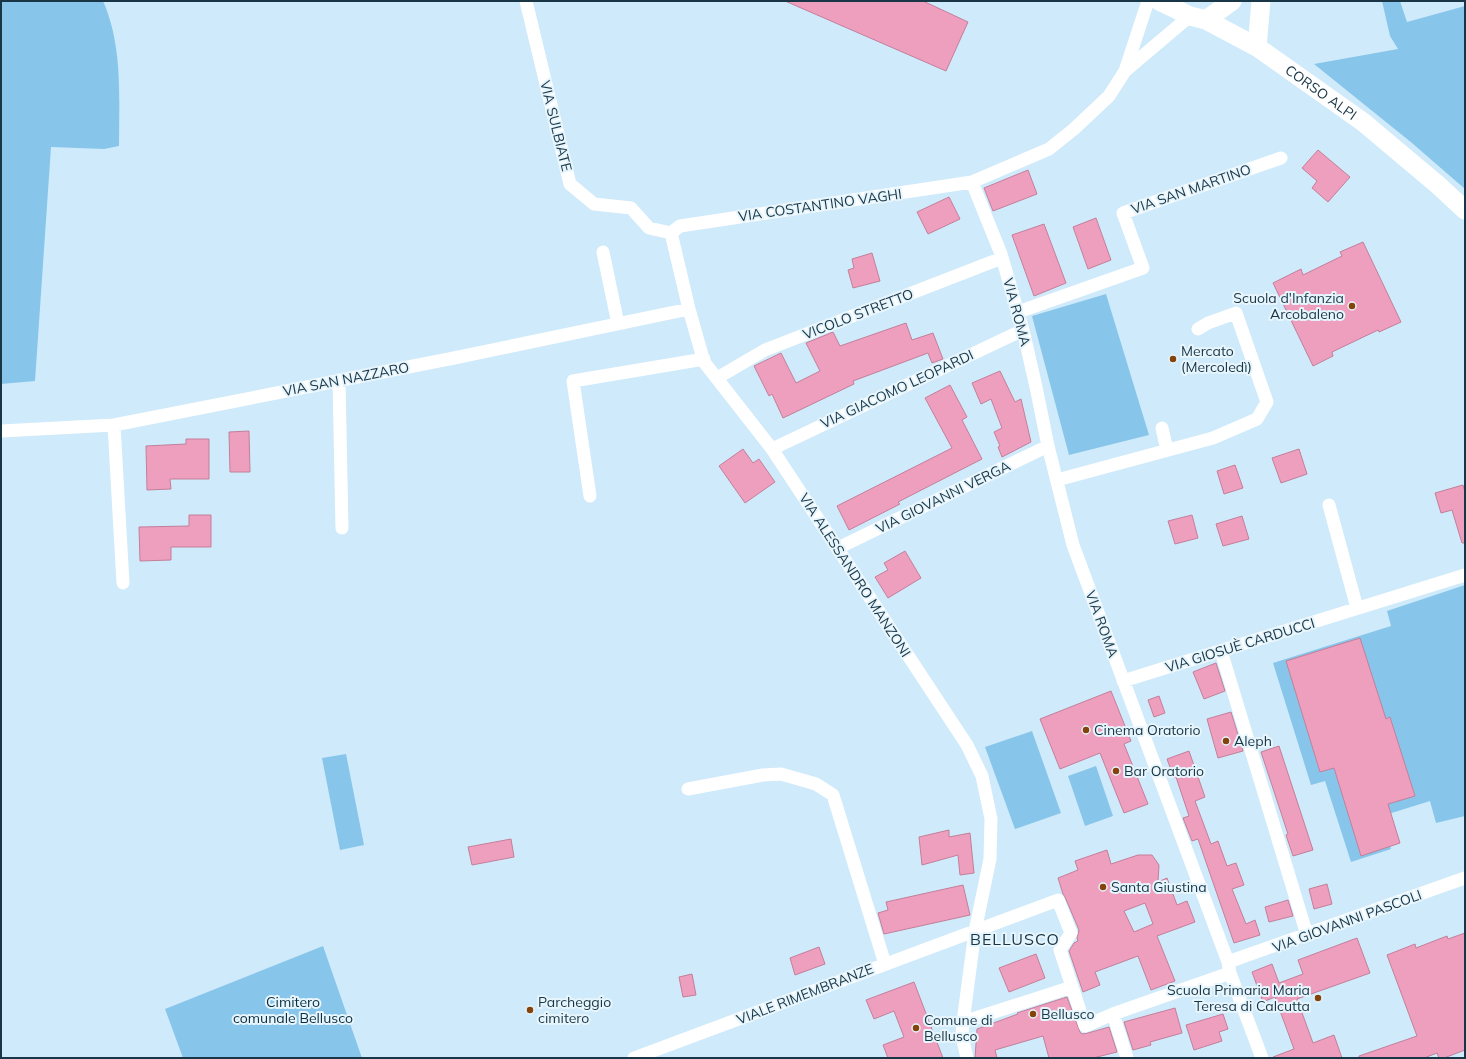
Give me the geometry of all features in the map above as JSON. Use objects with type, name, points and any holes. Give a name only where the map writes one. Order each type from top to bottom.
[{"type":"main road","name":"CORSO ALPI","points":[[1159,1],[1257,47],[1363,122],[1438,185],[1465,210]]},
{"type":"main road","points":[[1198,18],[1232,1]]},
{"type":"main road","points":[[1257,47],[1261,1]]},
{"type":"street","name":"VIA SULBIATE","points":[[526,1],[570,184],[594,204],[631,208],[649,228],[671,233]]},
{"type":"street","points":[[1125,71],[1148,1]]},
{"type":"street","points":[[1125,71],[1198,18]]},
{"type":"street","name":"VIA COSTANTINO VAGHI","points":[[671,233],[680,226],[972,182],[1049,149],[1074,129],[1109,96],[1125,71]]},
{"type":"street","name":"VIA SAN MARTINO","points":[[1018,312],[1143,268],[1123,214],[1281,158]]},
{"type":"street","name":"VIA ROMA","points":[[972,182],[1002,258],[1018,312],[1056,480],[1073,545],[1262,1058]]},
{"type":"street","name":"VIA ALESSANDRO MANZONI","points":[[671,233],[689,309],[704,362],[772,449],[968,745],[982,776],[991,819],[990,859],[975,930],[963,1022],[962,1036],[967,1058]]},
{"type":"street","points":[[603,252],[618,324]]},
{"type":"street","name":"VICOLO STRETTO","points":[[717,378],[765,350],[1002,258]]},
{"type":"street","name":"VIA SAN NAZZARO","points":[[1,431],[114,424],[454,358],[689,309]]},
{"type":"street","points":[[1056,480],[1213,438],[1257,419],[1267,402],[1236,312],[1208,323],[1198,329]]},
{"type":"street","name":"VIA GIACOMO LEOPARDI","points":[[772,449],[1023,330]]},
{"type":"street","points":[[590,496],[573,381],[704,359]]},
{"type":"street","points":[[339,380],[342,528]]},
{"type":"street","points":[[114,424],[123,583]]},
{"type":"street","points":[[1162,428],[1167,450]]},
{"type":"street","name":"VIA GIOVANNI VERGA","points":[[838,548],[1048,446]]},
{"type":"street","points":[[1329,505],[1357,608]]},
{"type":"street","name":"VIA GIOSUÈ CARDUCCI","points":[[1123,682],[1465,574]]},
{"type":"street","points":[[1221,651],[1307,935]]},
{"type":"street","points":[[688,789],[763,775],[781,774],[816,784],[834,795],[885,964]]},
{"type":"street","name":"VIA GIOVANNI PASCOLI","points":[[1072,986],[1085,1026],[1307,935],[1465,878]]},
{"type":"street","name":"VIALE RIMEMBRANZE","points":[[634,1058],[1058,900],[1070,933],[1060,950],[1072,986]]},
{"type":"street","points":[[963,1022],[1072,986]]},
{"type":"street","points":[[1113,1014],[1127,1058]]},
{"type":"green space","points":[[1,1],[103,1],[114,36],[117,54],[119,146],[104,149],[51,147],[35,381],[1,384]]},
{"type":"green space","points":[[1382,1],[1400,1],[1407,22],[1465,6],[1465,189],[1412,143],[1314,64],[1398,49],[1390,36]]},
{"type":"green space","points":[[1106,294],[1149,435],[1069,455],[1032,316]]},
{"type":"green space","points":[[1465,585],[1465,816],[1436,823],[1430,801],[1382,816],[1391,849],[1351,862],[1325,781],[1311,785],[1273,663],[1391,626],[1387,611]]},
{"type":"green space","points":[[1032,731],[1061,813],[1015,829],[985,747]]},
{"type":"green space","points":[[346,754],[364,845],[340,850],[322,758]]},
{"type":"green space","points":[[1096,766],[1113,816],[1085,826],[1068,776]]},
{"type":"green space","name":"Cimitero comunale Bellusco","points":[[323,946],[362,1058],[183,1058],[165,1009]]},
{"type":"building","points":[[785,1],[923,1],[968,22],[946,71]]},
{"type":"building","points":[[1318,150],[1350,177],[1328,202],[1312,188],[1317,181],[1302,168]]},
{"type":"building","points":[[1028,170],[1037,194],[993,211],[984,188]]},
{"type":"building","points":[[949,197],[960,219],[928,234],[917,212]]},
{"type":"building","points":[[1096,218],[1111,260],[1088,269],[1073,227]]},
{"type":"building","points":[[1044,224],[1066,283],[1034,296],[1012,235]]},
{"type":"building","points":[[1363,242],[1401,322],[1379,332],[1378,330],[1332,352],[1333,356],[1313,366],[1273,283],[1301,269],[1303,275],[1342,256],[1340,252]]},
{"type":"building","points":[[872,253],[880,281],[853,288],[848,270],[854,268],[852,259]]},
{"type":"building","points":[[906,323],[912,340],[933,333],[943,359],[932,363],[928,353],[853,381],[854,384],[783,418],[772,394],[769,396],[754,366],[781,353],[796,383],[820,371],[806,343],[833,332],[840,346]]},
{"type":"building","points":[[1000,371],[1015,402],[1021,399],[1031,442],[1002,457],[998,447],[1000,446],[994,432],[1002,428],[991,399],[981,404],[972,383]]},
{"type":"building","points":[[950,385],[967,417],[962,420],[982,459],[898,502],[900,504],[849,530],[837,506],[952,448],[925,398]]},
{"type":"building","points":[[249,431],[250,472],[230,472],[229,432]]},
{"type":"building","points":[[186,439],[209,439],[209,479],[170,479],[171,489],[147,490],[146,446],[186,444]]},
{"type":"building","points":[[743,449],[753,463],[759,459],[775,482],[745,503],[719,466]]},
{"type":"building","points":[[1299,449],[1307,474],[1281,483],[1272,458]]},
{"type":"building","points":[[1235,465],[1243,488],[1224,494],[1217,471]]},
{"type":"building","points":[[1463,485],[1465,492],[1465,543],[1462,543],[1452,510],[1441,513],[1435,493]]},
{"type":"building","points":[[189,515],[211,515],[211,547],[171,547],[171,560],[140,561],[139,527],[189,526]]},
{"type":"building","points":[[1192,515],[1198,538],[1175,544],[1168,521]]},
{"type":"building","points":[[1242,516],[1249,539],[1223,546],[1216,524]]},
{"type":"building","points":[[905,551],[921,578],[888,598],[875,577],[888,570],[884,563]]},
{"type":"building","points":[[1360,638],[1386,719],[1390,717],[1415,796],[1388,804],[1400,843],[1361,856],[1334,768],[1320,772],[1286,661]]},
{"type":"building","points":[[1216,663],[1225,691],[1204,699],[1193,672]]},
{"type":"building","name":"Cinema Oratorio","points":[[1111,691],[1131,741],[1124,744],[1148,804],[1124,813],[1100,753],[1060,769],[1040,719]]},
{"type":"building","points":[[1159,696],[1165,713],[1154,717],[1148,700]]},
{"type":"building","points":[[1231,712],[1243,751],[1218,758],[1207,719]]},
{"type":"building","points":[[1279,746],[1313,850],[1293,856],[1286,835],[1288,834],[1261,752]]},
{"type":"building","points":[[1189,751],[1205,797],[1195,801],[1211,844],[1218,841],[1227,866],[1236,863],[1244,885],[1232,889],[1246,924],[1255,920],[1260,935],[1234,943],[1198,839],[1192,841],[1183,818],[1189,816],[1176,777],[1174,778],[1167,759]]},
{"type":"building","points":[[949,830],[949,837],[970,833],[974,873],[960,875],[958,855],[922,865],[919,837]]},
{"type":"building","points":[[511,839],[514,857],[472,865],[468,847]]},
{"type":"building","points":[[1107,850],[1111,864],[1138,855],[1152,855],[1159,865],[1158,882],[1167,878],[1177,905],[1187,901],[1195,922],[1157,936],[1175,981],[1151,990],[1138,956],[1095,972],[1100,985],[1083,992],[1069,951],[1074,943],[1078,941],[1077,938],[1079,930],[1063,894],[1058,878],[1078,870],[1075,861]],"holes":[[[1145,903],[1153,924],[1134,932],[1124,911]]]},
{"type":"building","points":[[1327,884],[1332,904],[1314,909],[1309,889]]},
{"type":"building","points":[[963,885],[970,915],[884,934],[878,913],[888,910],[886,902]]},
{"type":"building","points":[[1288,900],[1293,916],[1269,922],[1265,907]]},
{"type":"building","points":[[1465,933],[1465,1050],[1444,1058],[1439,1058],[1437,1053],[1424,1058],[1359,1058],[1359,1056],[1417,1036],[1387,955],[1415,944],[1416,948],[1447,936],[1448,939]]},
{"type":"building","points":[[1357,938],[1370,973],[1297,999],[1313,1043],[1334,1035],[1342,1058],[1274,1058],[1273,1057],[1294,1049],[1275,997],[1263,1002],[1252,972],[1272,964],[1279,983],[1303,974],[1298,960]]},
{"type":"building","points":[[819,947],[825,964],[795,975],[790,958]]},
{"type":"building","points":[[1036,954],[1045,978],[1009,992],[999,968]]},
{"type":"building","points":[[692,974],[696,995],[683,997],[679,977]]},
{"type":"building","name":"Comune di Bellusco","points":[[914,982],[943,1058],[888,1058],[883,1045],[904,1037],[894,1011],[874,1019],[866,1000]]},
{"type":"building","points":[[1067,997],[1080,1032],[1082,1034],[1088,1033],[1109,1027],[1117,1052],[1093,1058],[1049,1058],[1043,1036],[995,1050],[997,1058],[975,1058],[977,1029],[1018,1014],[1017,1013]]},
{"type":"building","points":[[1175,1008],[1182,1033],[1150,1042],[1151,1045],[1133,1050],[1124,1022]]},
{"type":"building","points":[[1223,1014],[1228,1029],[1219,1032],[1222,1041],[1194,1050],[1186,1025]]},
{"type":"place","name":"Scuola d'Infanzia Arcobaleno","points":[[1352,306]]},
{"type":"place","name":"Mercato (Mercoledì)","points":[[1173,359]]},
{"type":"place","name":"Cinema Oratorio","points":[[1086,730]]},
{"type":"place","name":"Aleph","points":[[1226,741]]},
{"type":"place","name":"Bar Oratorio","points":[[1116,771]]},
{"type":"place","name":"Santa Giustina","points":[[1103,887]]},
{"type":"place","name":"Scuola Primaria Maria Teresa di Calcutta","points":[[1318,998]]},
{"type":"place","name":"Parcheggio cimitero","points":[[530,1010]]},
{"type":"place","name":"Bellusco","points":[[1033,1014]]},
{"type":"place","name":"Comune di Bellusco","points":[[916,1028]]},
{"type":"district","name":"BELLUSCO","points":[[1015,939]]}]
